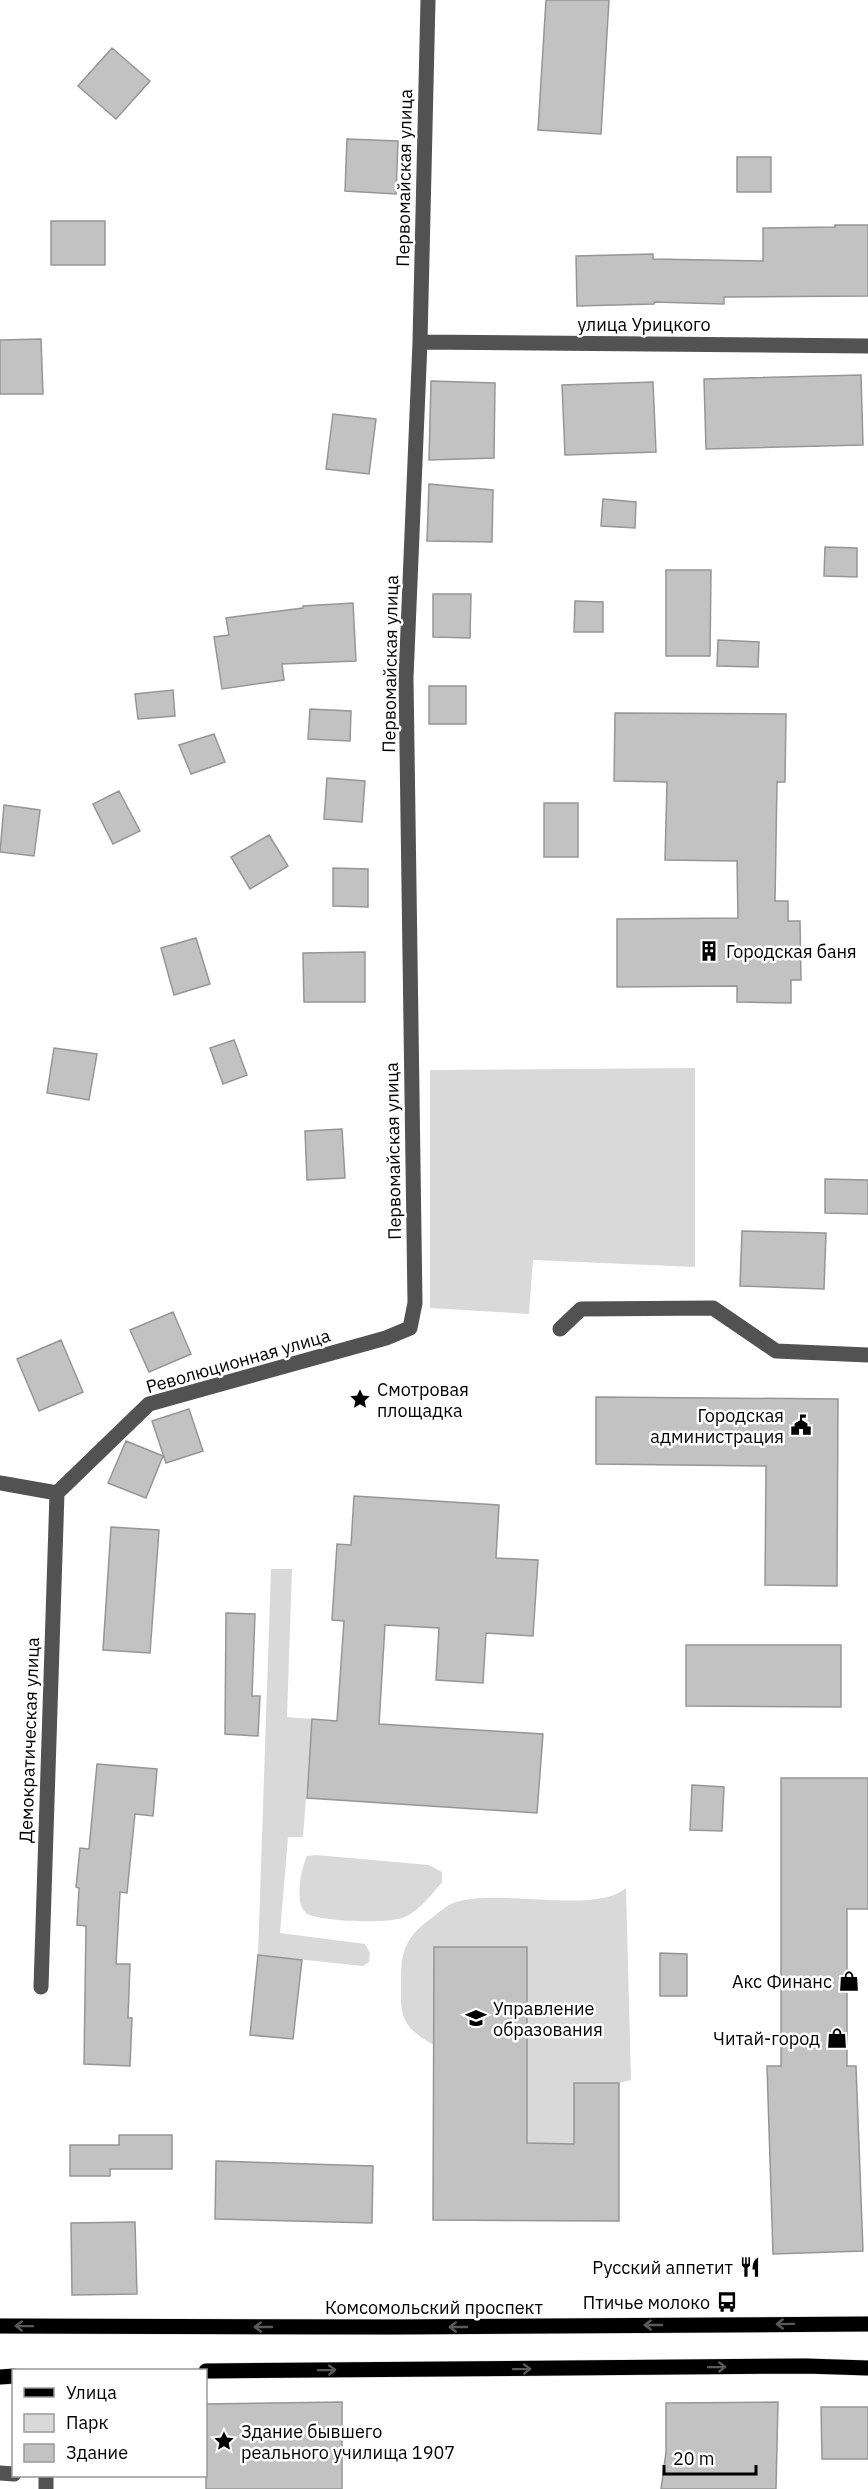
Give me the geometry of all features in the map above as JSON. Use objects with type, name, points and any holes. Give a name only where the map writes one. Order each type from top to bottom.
[{"type":"main road","name":"Комсомольский проспект","points":[[0,2326],[405,2327],[868,2324]]},
{"type":"main road","points":[[207,2372],[806,2366],[868,2368]]},
{"type":"street","name":"Первомайская улица","points":[[410,1328],[415,1303],[406,678],[420,342],[428,0]]},
{"type":"street","name":"улица Урицкого","points":[[420,342],[868,346]]},
{"type":"street","points":[[561,1329],[581,1309],[712,1308],[776,1351],[868,1355]]},
{"type":"street","name":"Революционная улица","points":[[57,1493],[149,1404],[386,1338],[410,1328]]},
{"type":"street","points":[[0,1484],[57,1493]]},
{"type":"street","name":"Демократическая улица","points":[[41,1988],[57,1493]]},
{"type":"green space","points":[[695,1068],[695,1267],[533,1260],[529,1314],[430,1308],[430,1070]]},
{"type":"green space","points":[[271,1569],[292,1569],[287,1717],[312,1719],[303,1837],[288,1837],[280,1933],[365,1944],[370,1953],[369,1962],[363,1966],[258,1955]]},
{"type":"green space","points":[[307,1856],[429,1865],[442,1872],[442,1882],[416,1910],[405,1917],[385,1921],[355,1921],[313,1916],[302,1908],[299,1894]]},
{"type":"green space","points":[[626,1888],[631,2080],[619,2083],[574,2083],[574,2144],[527,2143],[527,1947],[434,1947],[434,2045],[408,2026],[402,2013],[401,1971],[404,1951],[414,1934],[422,1926],[447,1906],[456,1902],[475,1898],[593,1900],[611,1896]]},
{"type":"building","points":[[546,0],[609,0],[601,134],[538,130]]},
{"type":"building","points":[[112,48],[150,81],[116,119],[78,86]]},
{"type":"building","points":[[347,139],[398,141],[396,194],[345,191]]},
{"type":"building","points":[[737,157],[771,157],[771,192],[737,192]]},
{"type":"building","points":[[51,221],[105,221],[105,265],[51,265]]},
{"type":"building","points":[[835,225],[868,225],[868,296],[724,297],[724,304],[654,302],[654,304],[577,306],[576,256],[653,254],[653,259],[763,261],[763,228],[835,227]]},
{"type":"building","points":[[41,339],[43,394],[0,394],[0,340]]},
{"type":"building","points":[[861,375],[863,445],[706,449],[704,379]]},
{"type":"building","points":[[431,381],[495,383],[494,458],[429,460]]},
{"type":"building","points":[[653,382],[656,452],[565,455],[562,385]]},
{"type":"building","points":[[333,414],[376,419],[369,474],[326,469]]},
{"type":"building","points":[[429,484],[493,490],[492,542],[427,541]]},
{"type":"building","points":[[603,499],[636,502],[635,528],[601,526]]},
{"type":"building","points":[[825,547],[857,548],[857,577],[824,576]]},
{"type":"building","points":[[666,570],[711,570],[710,656],[666,656]]},
{"type":"building","points":[[433,594],[471,594],[470,638],[433,637]]},
{"type":"building","points":[[575,601],[603,602],[603,632],[574,632]]},
{"type":"building","points":[[353,603],[356,661],[282,664],[284,680],[222,689],[214,637],[229,635],[226,618],[303,608],[303,606]]},
{"type":"building","points":[[718,640],[759,642],[758,667],[717,666]]},
{"type":"building","points":[[429,686],[466,686],[466,724],[429,724]]},
{"type":"building","points":[[173,690],[175,716],[138,719],[135,694]]},
{"type":"building","points":[[310,709],[351,711],[350,741],[308,739]]},
{"type":"building","points":[[615,713],[786,714],[785,782],[777,782],[775,901],[788,901],[788,921],[800,921],[801,980],[791,980],[791,1003],[737,1002],[737,986],[617,987],[617,919],[738,918],[737,861],[665,860],[667,782],[614,781]]},
{"type":"building","points":[[214,734],[225,762],[191,774],[179,745]]},
{"type":"building","points":[[327,778],[365,781],[362,822],[324,819]]},
{"type":"building","points":[[119,791],[140,831],[113,844],[93,804]]},
{"type":"building","points":[[544,803],[578,803],[578,857],[544,857]]},
{"type":"building","points":[[4,805],[40,810],[34,856],[0,852]]},
{"type":"building","points":[[269,835],[288,866],[250,889],[231,857]]},
{"type":"building","points":[[333,868],[368,869],[368,907],[333,906]]},
{"type":"building","points":[[196,938],[210,984],[174,995],[161,948]]},
{"type":"building","points":[[365,952],[365,1002],[304,1002],[303,953]]},
{"type":"building","points":[[234,1040],[247,1075],[223,1084],[210,1048]]},
{"type":"building","points":[[54,1048],[97,1054],[89,1100],[47,1093]]},
{"type":"building","points":[[342,1129],[345,1178],[307,1180],[305,1131]]},
{"type":"building","points":[[825,1179],[868,1180],[868,1214],[825,1213]]},
{"type":"building","points":[[742,1231],[826,1233],[824,1289],[740,1286]]},
{"type":"building","points":[[173,1312],[191,1354],[149,1372],[130,1330]]},
{"type":"building","points":[[61,1340],[83,1392],[39,1411],[17,1359]]},
{"type":"building","points":[[596,1397],[838,1399],[837,1586],[765,1585],[766,1466],[596,1464]]},
{"type":"building","points":[[189,1409],[203,1451],[166,1463],[152,1421]]},
{"type":"building","points":[[126,1441],[163,1456],[146,1498],[108,1483]]},
{"type":"building","points":[[354,1496],[499,1505],[496,1558],[538,1560],[533,1636],[486,1633],[483,1683],[436,1680],[439,1628],[385,1625],[379,1724],[543,1734],[537,1813],[307,1798],[312,1719],[337,1721],[344,1621],[332,1620],[337,1544],[351,1545]]},
{"type":"building","points":[[111,1527],[159,1530],[150,1653],[103,1650]]},
{"type":"building","points":[[226,1613],[255,1614],[252,1696],[260,1696],[258,1736],[225,1734]]},
{"type":"building","points":[[686,1645],[841,1645],[841,1707],[686,1706]]},
{"type":"building","points":[[97,1764],[157,1769],[153,1816],[135,1814],[127,1893],[120,1892],[116,1964],[130,1964],[128,2018],[132,2018],[130,2066],[84,2064],[86,1926],[77,1925],[79,1888],[76,1887],[80,1848],[89,1849]]},
{"type":"building","points":[[781,1778],[868,1778],[868,1909],[847,1909],[847,2066],[856,2066],[863,2251],[773,2254],[767,2066],[781,2066]]},
{"type":"building","points":[[692,1785],[724,1787],[722,1831],[690,1830]]},
{"type":"building","points":[[434,1947],[527,1947],[527,2143],[574,2144],[574,2083],[619,2083],[619,2221],[433,2220]]},
{"type":"building","points":[[660,1953],[687,1954],[687,1996],[660,1996]]},
{"type":"building","points":[[258,1955],[302,1960],[293,2039],[250,2035]]},
{"type":"building","points":[[119,2135],[172,2135],[172,2169],[110,2169],[110,2176],[70,2176],[70,2145],[119,2145]]},
{"type":"building","points":[[216,2161],[373,2166],[372,2223],[215,2219]]},
{"type":"building","points":[[135,2222],[137,2294],[72,2295],[71,2223]]},
{"type":"building","points":[[342,2402],[342,2489],[206,2489],[207,2404]]},
{"type":"building","points":[[778,2402],[776,2489],[661,2489],[666,2452],[666,2403]]},
{"type":"building","points":[[821,2407],[868,2407],[868,2459],[822,2459]]},
{"type":"place","name":"Городская баня","points":[[709,951]]},
{"type":"place","name":"Смотровая площадка","points":[[360,1399]]},
{"type":"place","name":"Городская администрация","points":[[801,1425]]},
{"type":"place","name":"Акс Финанс","points":[[849,1981]]},
{"type":"place","name":"Управление образования","points":[[476,2018]]},
{"type":"place","name":"Читай-город","points":[[837,2038]]},
{"type":"place","name":"Русский аппетит","points":[[750,2267]]},
{"type":"place","name":"Птичье молоко","points":[[727,2302]]},
{"type":"place","name":"Здание бывшего реального училища 1907","points":[[224,2441]]}]
